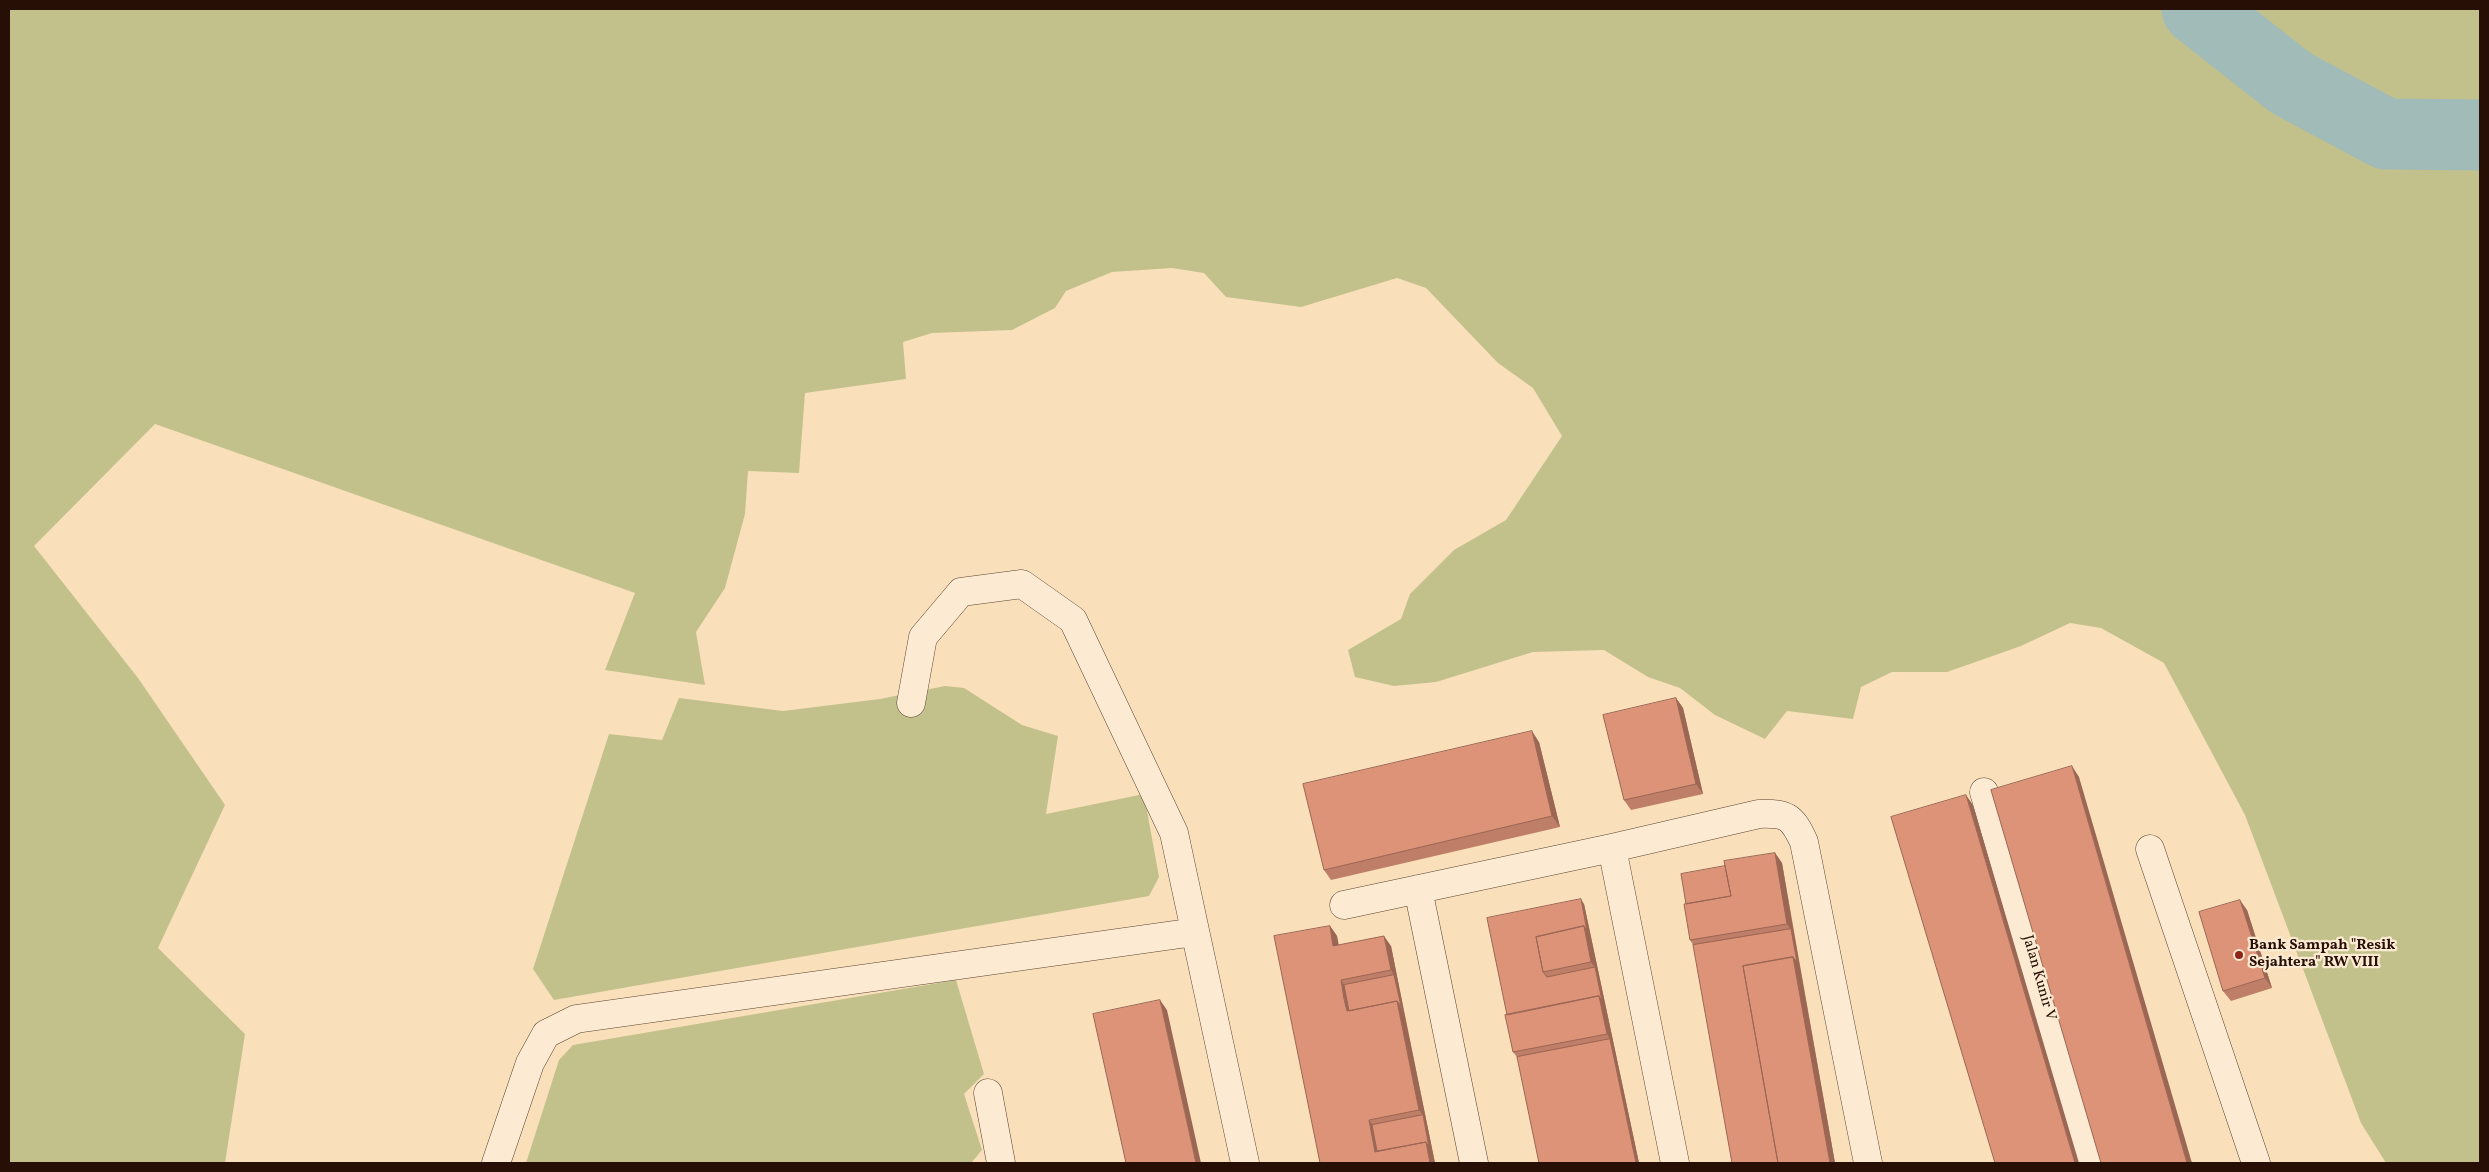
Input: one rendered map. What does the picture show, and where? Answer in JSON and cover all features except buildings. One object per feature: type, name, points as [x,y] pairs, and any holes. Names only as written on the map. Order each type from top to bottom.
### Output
[{"type":"street","points":[[911,703],[923,637],[961,592],[1022,584],[1073,620],[1174,833],[1245,1163]]},
{"type":"street","name":"Jalan Kunir V","points":[[1984,792],[2091,1163]]},
{"type":"street","points":[[1344,905],[1612,848],[1759,814],[1781,813],[1796,822],[1804,842],[1868,1163]]},
{"type":"street","points":[[1612,848],[1676,1163]]},
{"type":"street","points":[[2150,850],[2256,1163]]},
{"type":"street","points":[[1418,889],[1474,1163]]},
{"type":"street","points":[[496,1163],[530,1062],[546,1034],[576,1020],[1195,932]]},
{"type":"street","points":[[988,1093],[1001,1163]]},
{"type":"shaded area","points":[[9,9],[2480,9],[2480,1163],[2386,1163],[2361,1123],[2245,815],[2164,663],[2101,628],[2070,623],[2021,646],[1947,672],[1892,672],[1861,687],[1853,719],[1787,711],[1765,739],[1715,715],[1680,688],[1648,677],[1604,650],[1533,652],[1436,682],[1394,686],[1355,677],[1348,650],[1401,619],[1410,594],[1454,550],[1506,520],[1562,436],[1533,388],[1498,363],[1426,288],[1397,278],[1301,307],[1226,297],[1204,273],[1172,268],[1112,272],[1066,291],[1055,308],[1012,330],[932,333],[903,342],[906,379],[805,393],[799,473],[748,471],[745,514],[725,588],[696,632],[705,685],[605,670],[635,593],[155,424],[34,546],[138,678],[225,805],[158,948],[245,1034],[225,1163],[9,1163]]},
{"type":"shaded area","points":[[945,686],[964,688],[1022,725],[1058,736],[1046,814],[1144,794],[1159,877],[1149,896],[554,1000],[533,969],[609,734],[662,740],[679,698],[783,711],[880,699]]},
{"type":"shaded area","points":[[956,980],[984,1074],[964,1094],[982,1150],[972,1162],[526,1163],[559,1060],[573,1045]]},
{"type":"waterway","points":[[2197,9],[2291,83],[2386,134],[2480,135]]},
{"type":"place","name":"Bank Sampah \"Resik Sejahtera\" RW VIII","points":[[2239,955]]}]
